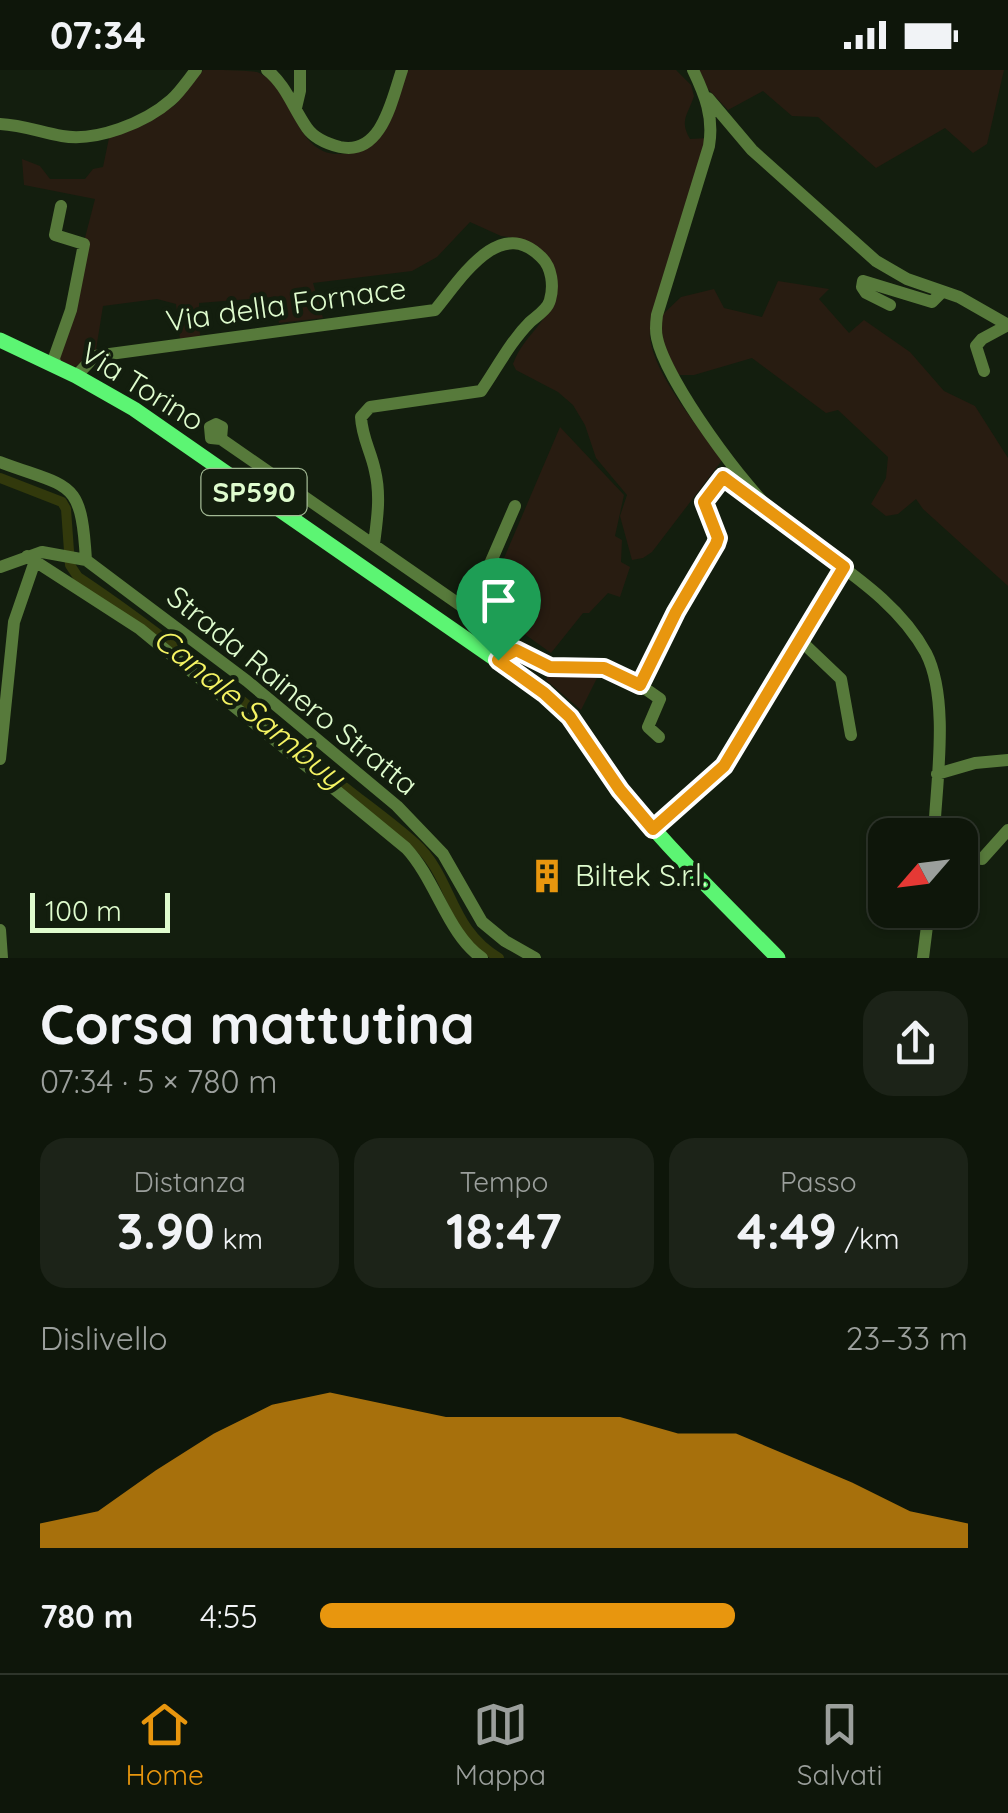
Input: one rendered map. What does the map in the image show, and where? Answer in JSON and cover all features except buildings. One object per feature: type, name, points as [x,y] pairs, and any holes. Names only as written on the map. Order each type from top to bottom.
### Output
[{"type":"main road","name":"Via Torino","points":[[0,340],[76,376],[134,410],[544,693],[570,717],[620,790],[653,829],[778,958]]},
{"type":"street","points":[[0,124],[65,136],[101,135],[170,101],[196,70]]},
{"type":"street","points":[[267,70],[310,133],[346,148],[368,142],[383,126],[402,70]]},
{"type":"street","points":[[296,108],[300,70]]},
{"type":"street","points":[[682,70],[752,150],[876,261],[906,279],[958,297],[1008,325]]},
{"type":"street","points":[[692,70],[712,126],[710,146],[657,315],[656,337],[684,396],[771,510]]},
{"type":"street","points":[[56,367],[54,358],[71,310],[84,244],[55,236],[61,206]]},
{"type":"street","name":"Via della Fornace","points":[[76,376],[95,356],[435,310],[482,255],[501,242],[516,242],[539,254],[548,266],[552,284],[550,304],[518,334],[481,391],[370,407],[361,416],[362,438],[374,468],[379,496],[374,544]]},
{"type":"street","points":[[890,305],[866,293],[864,281],[932,302],[942,292]]},
{"type":"street","points":[[984,371],[976,346],[982,338],[1008,325]]},
{"type":"street","points":[[221,438],[470,610],[495,634],[498,660],[516,650],[550,667],[604,668],[660,698],[648,727],[659,737]]},
{"type":"street","points":[[0,462],[57,483],[75,495],[83,516],[86,560]]},
{"type":"street","points":[[640,685],[716,544],[718,538],[704,502],[723,477],[844,567],[909,629],[926,654],[939,707],[935,818]]},
{"type":"street","points":[[470,610],[515,506]]},
{"type":"street","points":[[0,566],[35,556]]},
{"type":"street","points":[[0,758],[14,622],[35,556]]},
{"type":"street","points":[[35,556],[140,629],[406,848],[420,863],[463,940],[482,958]]},
{"type":"street","name":"Strada Rainero Stratta","points":[[35,556],[86,560],[247,681],[397,806],[444,854],[482,922],[535,958]]},
{"type":"street","points":[[653,829],[724,766],[844,567]]},
{"type":"street","points":[[800,640],[841,679],[851,735]]},
{"type":"street","points":[[937,774],[1008,760]]},
{"type":"street","points":[[982,860],[1008,830]]},
{"type":"street","points":[[924,958],[927,928]]},
{"type":"street","points":[[0,930],[2,958]]},
{"type":"shaded area","points":[[203,70],[257,72],[280,93],[306,136],[331,153],[349,153],[374,141],[389,121],[407,70],[676,70],[691,85],[694,96],[685,127],[690,139],[709,138],[652,314],[650,338],[669,385],[723,459],[652,552],[632,560],[620,516],[627,495],[596,458],[585,425],[573,405],[558,392],[516,370],[513,364],[551,307],[557,284],[523,239],[501,236],[470,222],[437,257],[412,271],[313,283],[323,318],[279,323],[273,297],[199,303],[200,337],[180,339],[176,304],[157,299],[103,306],[95,356],[66,371],[54,358],[95,199],[24,185],[22,159],[40,166],[50,179],[85,179],[93,169],[103,167],[109,138],[175,105]]},
{"type":"shaded area","points":[[699,70],[1004,70],[987,144],[973,153],[945,128],[876,168],[818,117],[792,116],[763,91],[728,110],[708,89]]},
{"type":"shaded area","points":[[778,281],[829,289],[819,299],[849,333],[864,320],[910,352],[944,391],[975,406],[1008,458],[1008,586],[916,499],[898,514],[886,516],[871,504],[886,478],[888,457],[838,410],[826,413],[752,358],[694,375],[679,375],[665,352],[659,318],[681,297],[714,289],[724,308],[762,317]]},
{"type":"shaded area","points":[[560,427],[624,495],[615,536],[622,540],[621,562],[630,567],[620,597],[608,593],[589,613],[583,613],[551,653],[484,605]]},
{"type":"shaded area","points":[[550,672],[580,672],[597,678],[581,710],[546,680]]},
{"type":"waterway","name":"Canale Sambuy","points":[[0,478],[62,502],[66,509],[70,565],[78,577],[204,670],[415,843],[437,871],[470,933],[499,958]]},
{"type":"place","name":"Biltek S.r.l.","points":[[547,876]]},
{"type":"route","points":[[723,477],[844,567],[724,766],[653,829],[620,790],[570,717],[498,660],[516,650],[550,667],[604,668],[640,685],[716,544],[718,538],[704,497],[723,477]]}]
